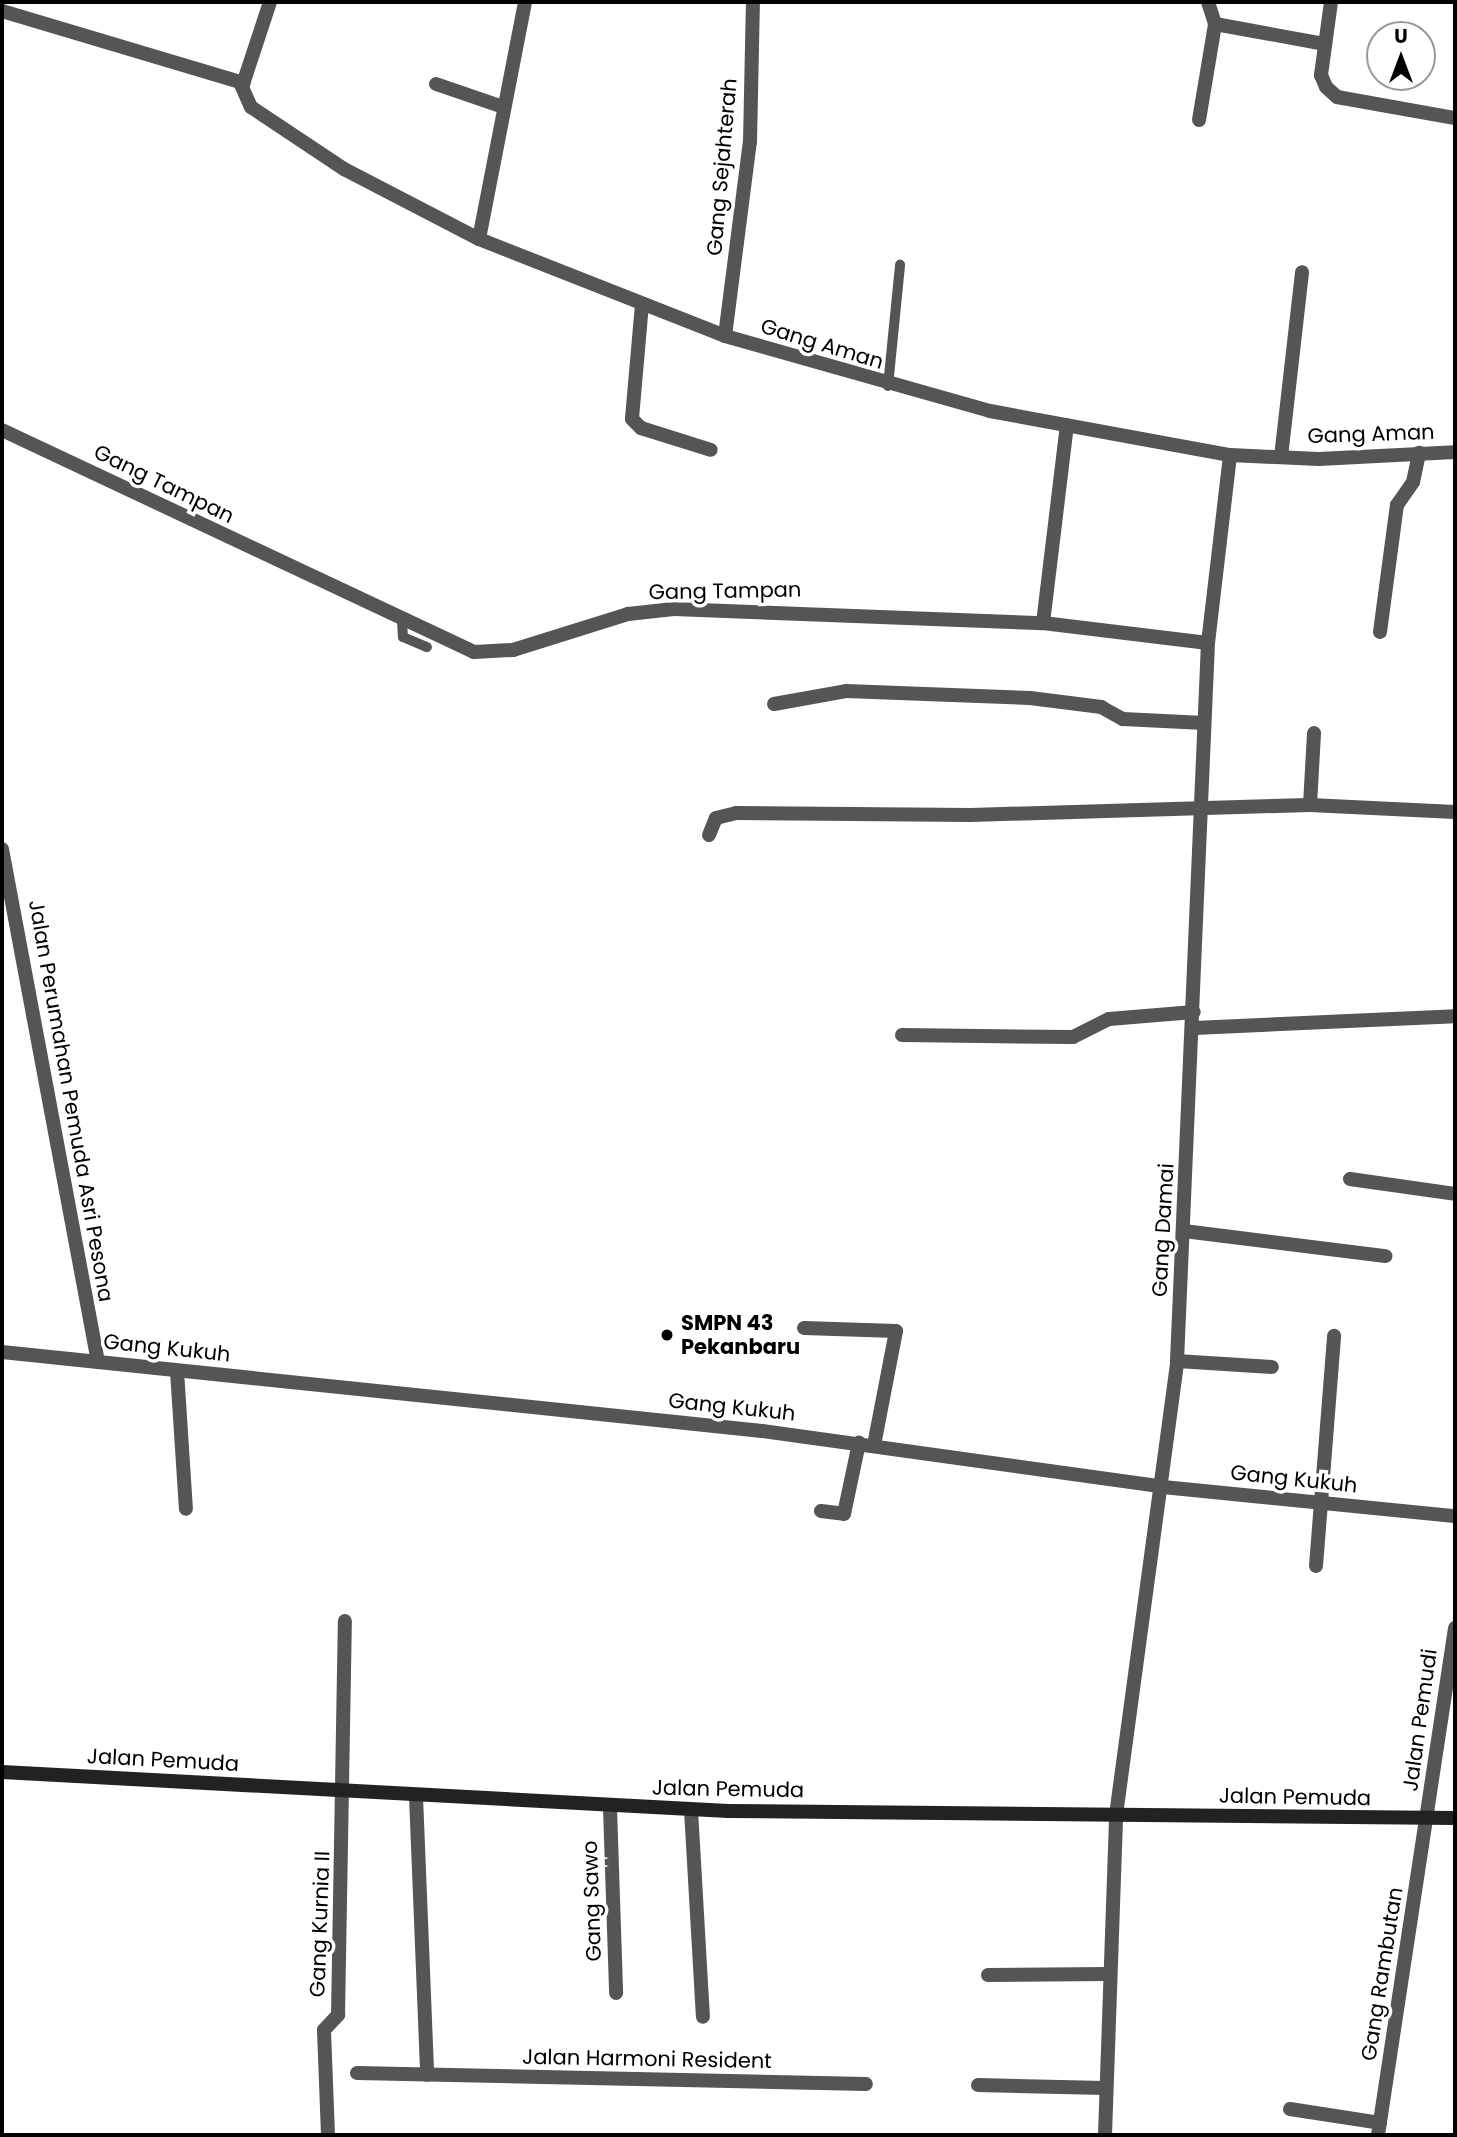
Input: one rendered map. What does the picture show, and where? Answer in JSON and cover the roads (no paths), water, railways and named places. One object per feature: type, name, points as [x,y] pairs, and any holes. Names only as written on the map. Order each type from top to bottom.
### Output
[{"type":"main road","name":"Jalan Pemuda","points":[[2,1772],[610,1808],[1455,1818]]},
{"type":"street","points":[[2,11],[243,83],[270,2]]},
{"type":"street","points":[[479,239],[525,2]]},
{"type":"street","name":"Gang Sejahterah","points":[[725,336],[750,142],[753,2]]},
{"type":"street","points":[[1199,120],[1215,24],[1208,2]]},
{"type":"street","points":[[1331,2],[1321,75],[1337,97],[1455,118]]},
{"type":"street","points":[[1215,24],[1325,44]]},
{"type":"street","name":"Gang Aman","points":[[243,83],[251,107],[344,169],[479,239],[725,336],[888,386],[1067,425],[1230,455],[1281,457],[1455,452]]},
{"type":"street","points":[[436,84],[503,107]]},
{"type":"street","points":[[1281,457],[1302,272]]},
{"type":"street","points":[[642,304],[632,419],[641,428],[711,450]]},
{"type":"street","points":[[1044,623],[1067,425]]},
{"type":"street","name":"Gang Tampan","points":[[2,430],[402,620],[488,653],[628,614],[674,609],[1044,623],[1208,643]]},
{"type":"street","points":[[1380,632],[1397,505],[1413,482],[1419,453]]},
{"type":"street","name":"Gang Damai","points":[[1105,2135],[1108,1974],[1116,1815],[1163,1487],[1177,1361],[1194,1028],[1198,807],[1208,643],[1230,455]]},
{"type":"street","points":[[774,704],[846,691],[1030,698],[1101,707],[1123,719],[1203,723]]},
{"type":"street","points":[[1310,805],[1314,733]]},
{"type":"street","points":[[709,835],[716,818],[736,813],[971,815],[1310,805],[1455,812]]},
{"type":"street","name":"Jalan Perumahan Pemuda Asri Pesona","points":[[2,849],[98,1362]]},
{"type":"street","points":[[902,1035],[1073,1037],[1109,1019],[1194,1012]]},
{"type":"street","points":[[1194,1028],[1455,1016]]},
{"type":"street","points":[[1350,1179],[1455,1194]]},
{"type":"street","points":[[1184,1231],[1385,1256]]},
{"type":"street","points":[[804,1328],[896,1331],[874,1444]]},
{"type":"street","points":[[1316,1566],[1334,1336]]},
{"type":"street","name":"Gang Kukuh","points":[[2,1352],[874,1444],[1163,1487],[1455,1516]]},
{"type":"street","points":[[1177,1361],[1272,1367]]},
{"type":"street","points":[[177,1370],[186,1509]]},
{"type":"street","points":[[821,1511],[844,1514],[859,1443]]},
{"type":"street","name":"Gang Kurnia II","points":[[328,2135],[324,2030],[338,2015],[346,1792],[345,1621]]},
{"type":"street","name":"Jalan Pemudi","points":[[1427,1819],[1455,1628]]},
{"type":"street","points":[[416,1796],[426,2075]]},
{"type":"street","name":"Gang Sawo","points":[[610,1808],[616,1993]]},
{"type":"street","points":[[691,1810],[703,2017]]},
{"type":"street","name":"Gang Rambutan","points":[[1379,2129],[1427,1819]]},
{"type":"street","points":[[988,1975],[1108,1974]]},
{"type":"street","name":"Jalan Harmoni Resident","points":[[357,2073],[866,2084]]},
{"type":"street","points":[[978,2085],[1105,2088]]},
{"type":"street","points":[[1290,2109],[1379,2129]]},
{"type":"lane","points":[[888,386],[900,265]]},
{"type":"lane","points":[[402,620],[403,637],[428,648]]},
{"type":"place","name":"SMPN 43 Pekanbaru","points":[[667,1335]]}]
